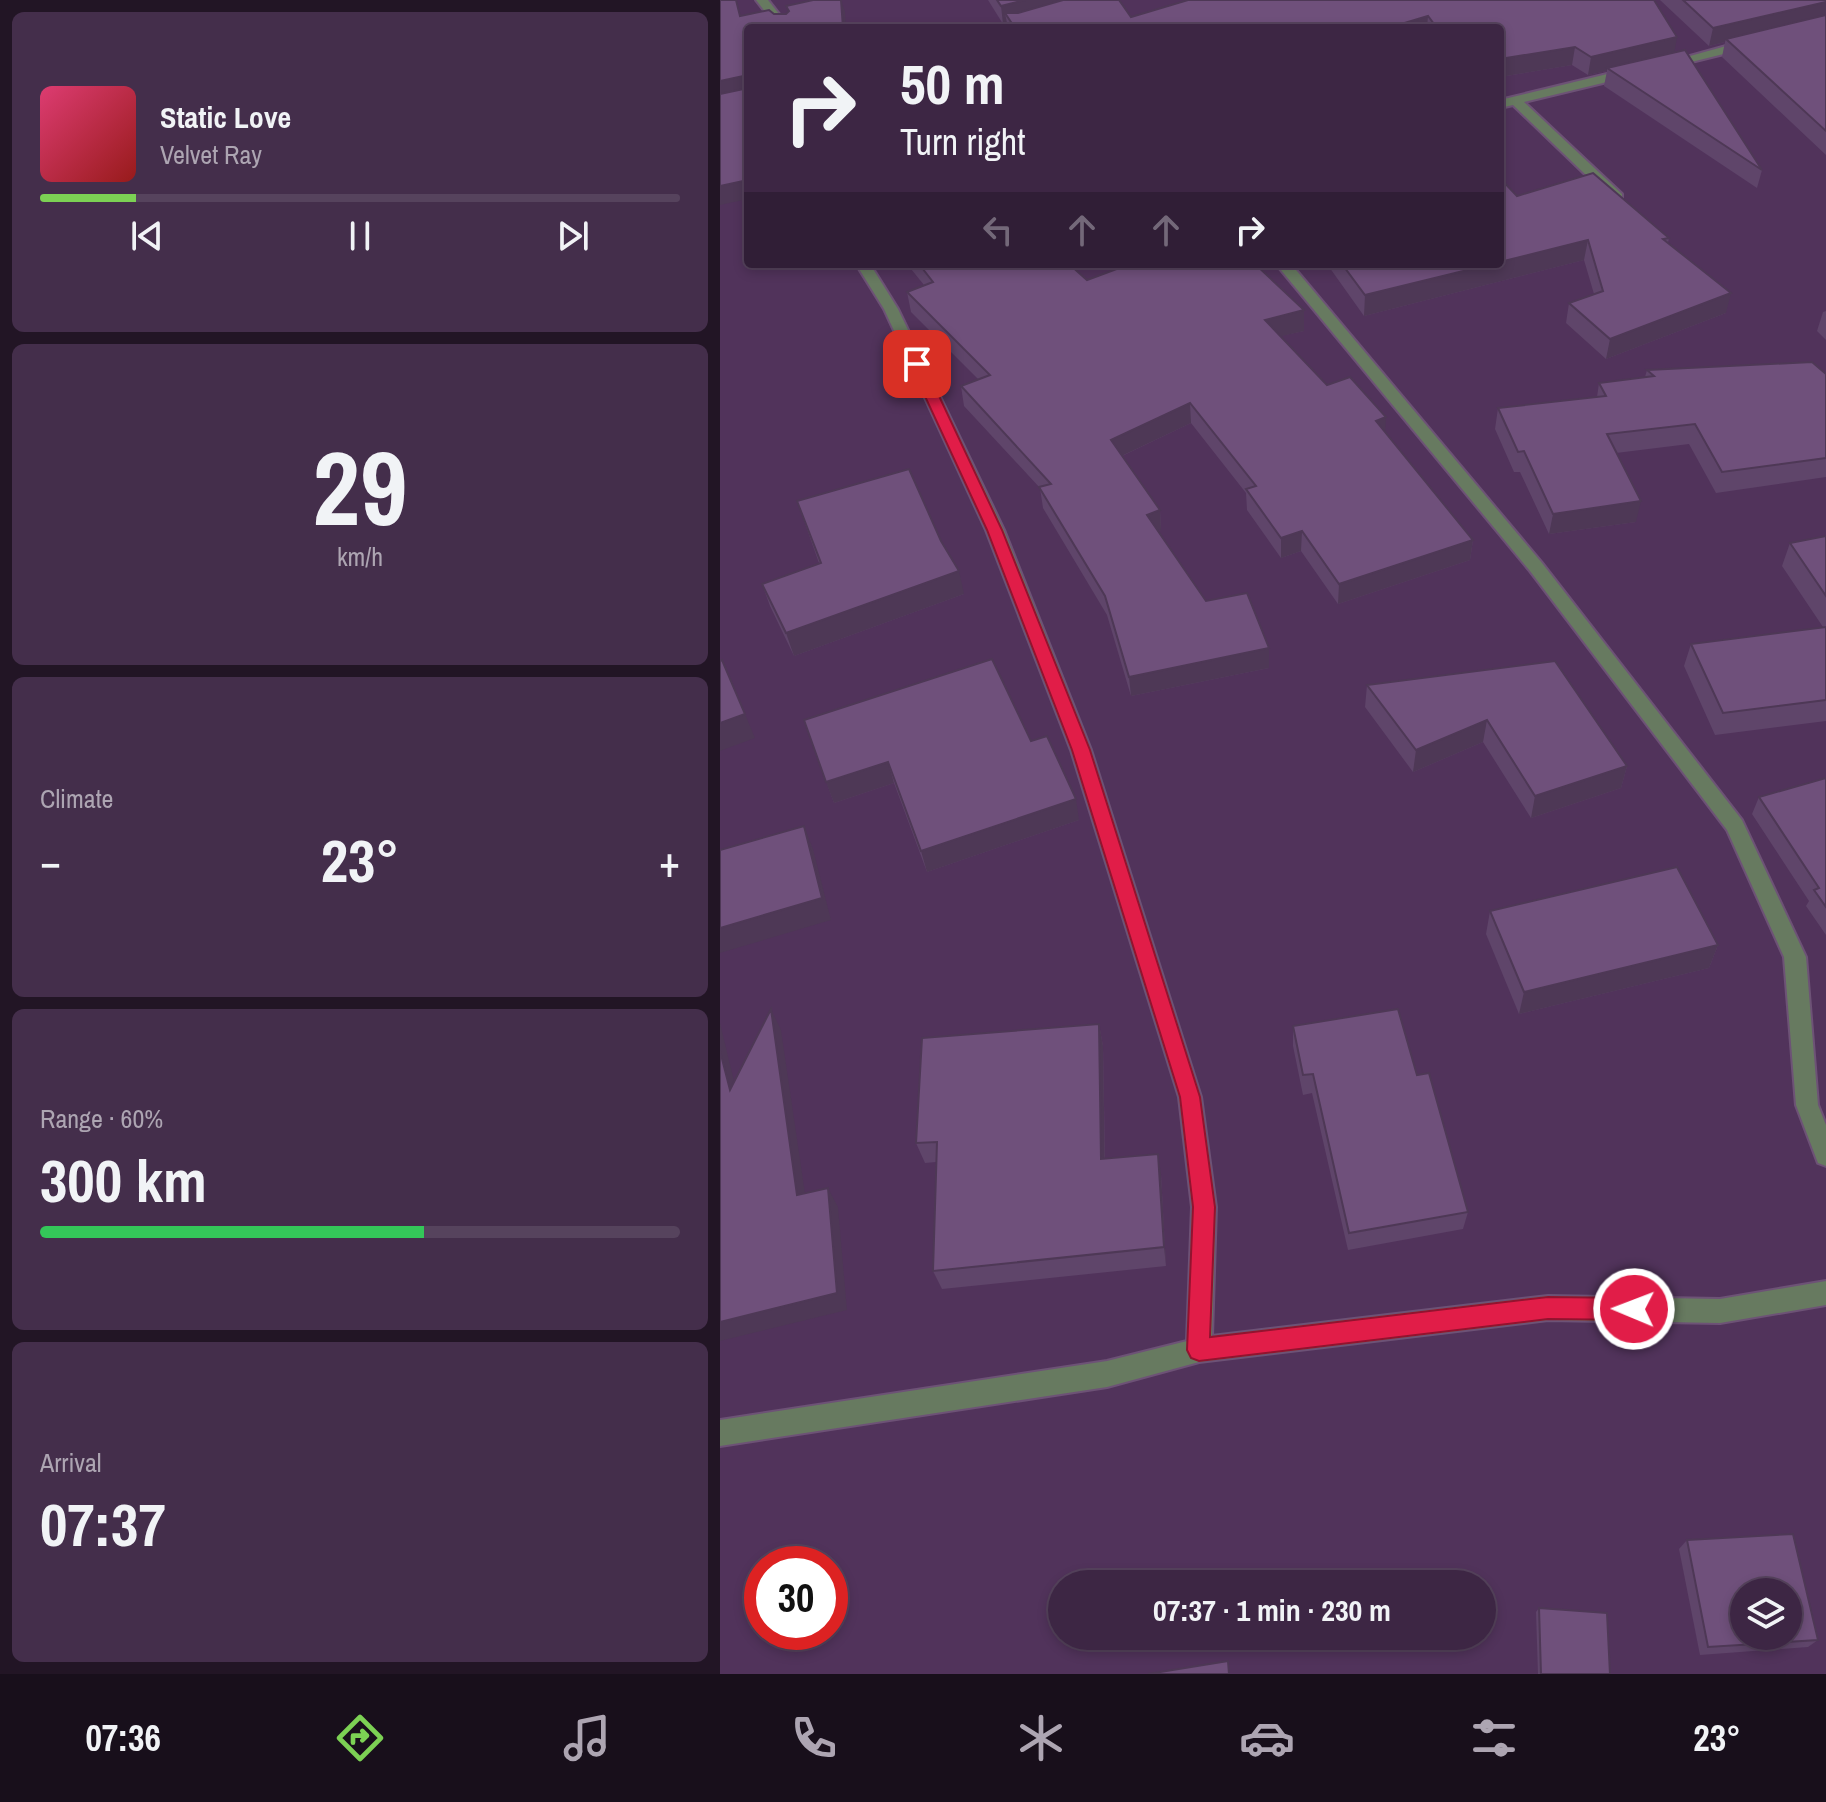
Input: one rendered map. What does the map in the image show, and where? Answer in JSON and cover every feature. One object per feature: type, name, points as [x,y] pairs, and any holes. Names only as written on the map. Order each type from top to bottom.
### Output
[{"type":"street","points":[[762,0],[781,24]]},
{"type":"street","points":[[1504,103],[1768,39]]},
{"type":"street","points":[[1515,100],[1586,164],[1625,206]]},
{"type":"street","points":[[865,268],[891,309],[1000,545],[1081,750],[1186,1082],[1204,1207],[1199,1350]]},
{"type":"street","points":[[1286,268],[1536,567],[1735,826],[1795,957],[1807,1105],[1826,1155]]},
{"type":"street","points":[[720,1433],[1107,1374],[1199,1350],[1548,1308],[1720,1311],[1826,1293]]},
{"type":"building","points":[[720,0],[736,0],[740,16],[769,10],[774,14],[786,14],[789,11],[786,6],[813,0],[841,0],[843,24],[744,24],[744,77],[720,81]]},
{"type":"building","points":[[997,0],[1025,0],[1001,6]]},
{"type":"building","points":[[1063,0],[1119,0],[1131,17],[1188,0],[1654,0],[1677,37],[1591,57],[1575,47],[1504,58],[1504,24],[1434,24],[1428,16],[1401,24],[1012,24],[1005,13],[1018,13]]},
{"type":"building","points":[[1683,0],[1826,0],[1826,2],[1713,28]]},
{"type":"building","points":[[1826,15],[1826,131],[1726,39]]},
{"type":"building","points":[[1685,50],[1762,170],[1607,68]]},
{"type":"building","points":[[744,89],[744,181],[720,186],[720,94]]},
{"type":"building","points":[[1593,173],[1669,238],[1663,239],[1731,293],[1610,339],[1569,303],[1603,291],[1588,240],[1504,261],[1504,182],[1517,196]]},
{"type":"building","points":[[922,268],[1074,268],[1087,280],[1119,268],[1259,268],[1304,310],[1265,320],[1327,385],[1350,377],[1386,417],[1376,421],[1473,540],[1339,584],[1302,531],[1281,538],[1246,489],[1256,486],[1190,403],[1111,440],[1160,510],[1147,515],[1206,601],[1247,593],[1269,648],[1129,677],[1105,596],[1039,487],[1051,484],[961,386],[990,375],[907,292],[933,282]]},
{"type":"building","points":[[1345,268],[1476,268],[1365,295]]},
{"type":"building","points":[[1812,362],[1826,374],[1826,458],[1722,472],[1695,424],[1607,434],[1641,501],[1553,514],[1524,451],[1518,452],[1498,408],[1606,396],[1599,383],[1654,376],[1647,370]]},
{"type":"building","points":[[909,469],[941,541],[959,571],[786,633],[762,584],[821,563],[797,501]]},
{"type":"building","points":[[1826,536],[1826,596],[1790,543]]},
{"type":"building","points":[[1826,627],[1826,700],[1723,713],[1691,644]]},
{"type":"building","points":[[992,659],[1031,741],[1047,736],[1076,799],[921,851],[888,762],[826,782],[804,720]]},
{"type":"building","points":[[720,661],[745,714],[720,723]]},
{"type":"building","points":[[1555,661],[1627,766],[1535,796],[1487,720],[1416,750],[1367,685]]},
{"type":"building","points":[[1826,778],[1826,907],[1814,890],[1819,888],[1759,797]]},
{"type":"building","points":[[804,826],[822,898],[720,928],[720,850]]},
{"type":"building","points":[[1677,867],[1718,945],[1524,992],[1490,911]]},
{"type":"building","points":[[771,1009],[797,1195],[828,1188],[837,1293],[720,1322],[720,1051],[730,1090]]},
{"type":"building","points":[[1398,1009],[1417,1075],[1429,1073],[1468,1212],[1349,1233],[1313,1074],[1303,1075],[1293,1026]]},
{"type":"building","points":[[1099,1024],[1101,1159],[1158,1154],[1164,1247],[933,1271],[937,1142],[916,1143],[922,1038]]},
{"type":"building","points":[[1793,1534],[1818,1640],[1802,1641],[1802,1578],[1730,1578],[1730,1646],[1708,1647],[1687,1540]]},
{"type":"building","points":[[1539,1608],[1607,1613],[1610,1674],[1541,1674]]},
{"type":"building","points":[[1228,1661],[1229,1674],[1148,1674]]},
{"type":"route","points":[[917,364],[995,530],[1081,750],[1190,1097],[1204,1207],[1199,1350],[1548,1308],[1634,1309]]}]
